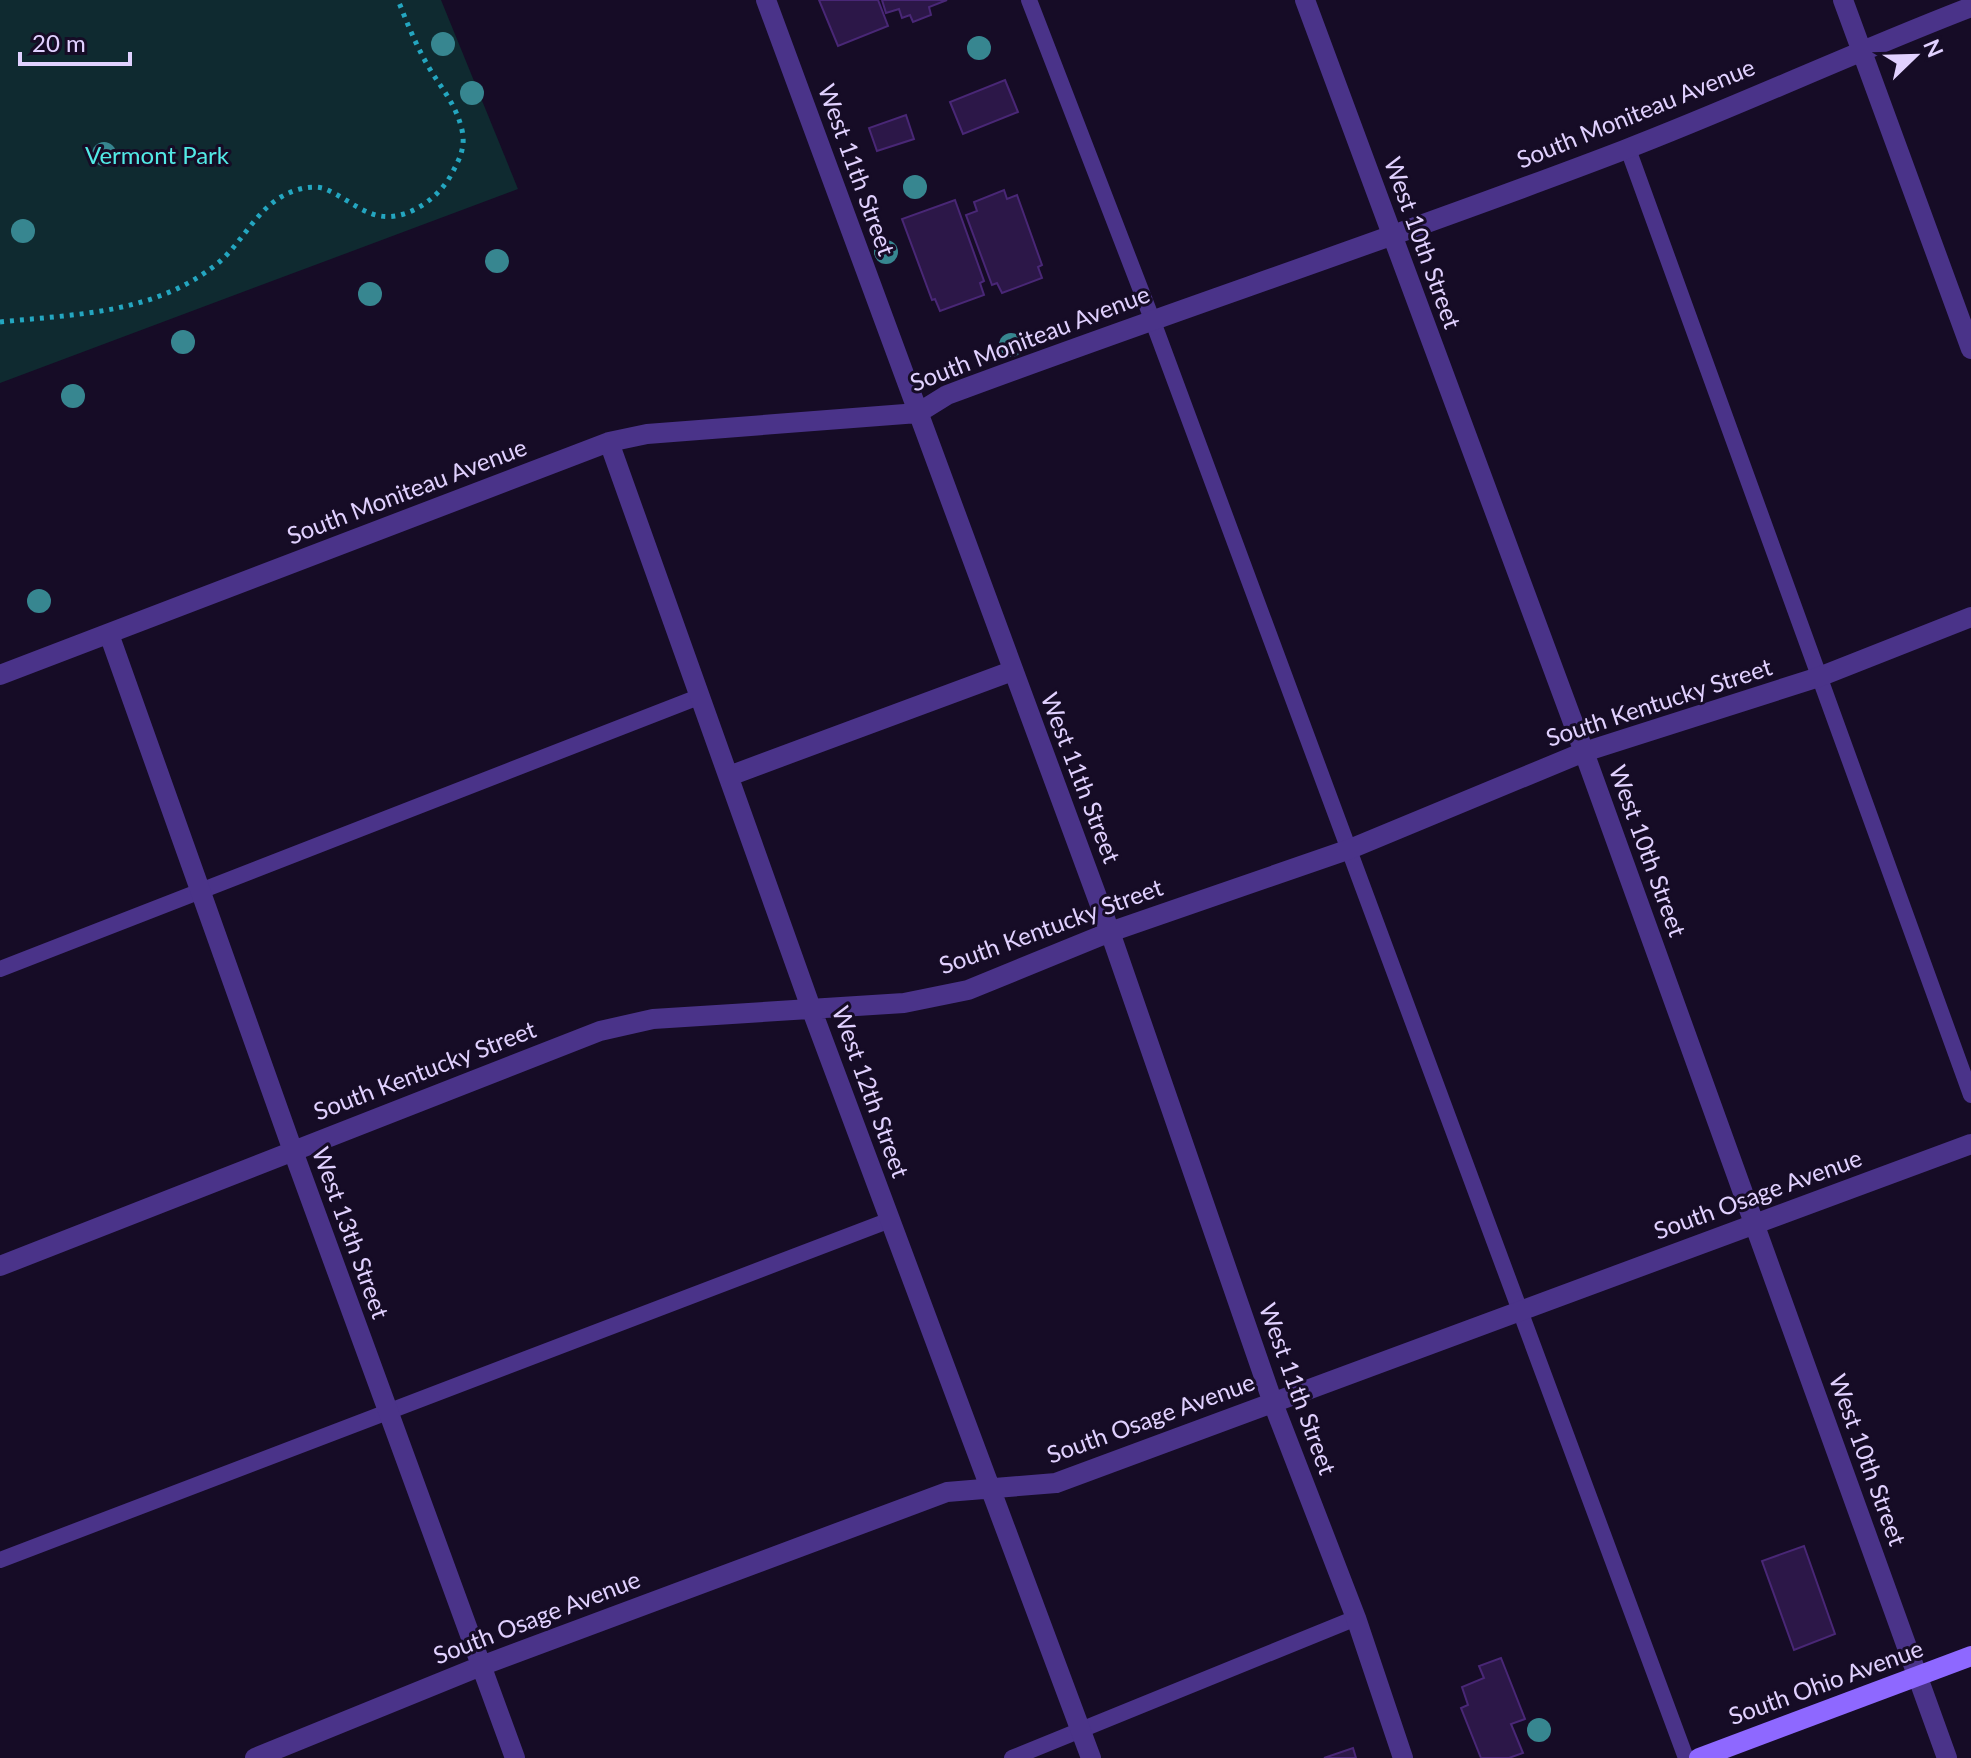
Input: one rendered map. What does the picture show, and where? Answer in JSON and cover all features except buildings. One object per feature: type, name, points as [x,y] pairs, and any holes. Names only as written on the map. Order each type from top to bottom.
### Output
[{"type":"main road","name":"South Ohio Avenue","points":[[1699,1758],[1971,1656]]},
{"type":"street","name":"West 11th Street","points":[[766,0],[1110,932],[1273,1403],[1356,1618],[1403,1758]]},
{"type":"street","name":"West 10th Street","points":[[1305,0],[1584,752],[1947,1758]]},
{"type":"street","points":[[1843,0],[1971,349]]},
{"type":"street","name":"South Moniteau Avenue","points":[[0,675],[609,442],[647,434],[918,413],[947,395],[1152,319],[1392,237],[1628,149],[1861,49],[1971,7]]},
{"type":"street","name":"West 12th Street","points":[[609,442],[811,1008],[1091,1758]]},
{"type":"street","name":"South Kentucky Street","points":[[0,1266],[600,1031],[653,1019],[904,1003],[968,990],[1110,932],[1350,849],[1584,752],[1819,677],[1971,617]]},
{"type":"street","name":"West 13th Street","points":[[109,634],[293,1151],[515,1758]]},
{"type":"street","points":[[729,776],[1012,671]]},
{"type":"street","name":"South Osage Avenue","points":[[255,1758],[481,1666],[947,1492],[1056,1483],[1971,1144]]},
{"type":"lane","points":[[1029,0],[1152,319],[1686,1758]]},
{"type":"lane","points":[[1628,149],[1971,1095]]},
{"type":"lane","points":[[0,969],[701,696]]},
{"type":"lane","points":[[0,1560],[890,1220]]},
{"type":"lane","points":[[1012,1758],[1356,1618]]},
{"type":"path","points":[[0,322],[88,315],[158,297],[199,278],[222,260],[266,209],[281,197],[306,187],[323,188],[384,217],[417,209],[433,198],[445,187],[459,160],[464,149],[463,133],[452,101],[413,38],[398,0]]},
{"type":"green space","name":"Vermont Park","points":[[0,0],[441,0],[518,189],[0,383]]}]
